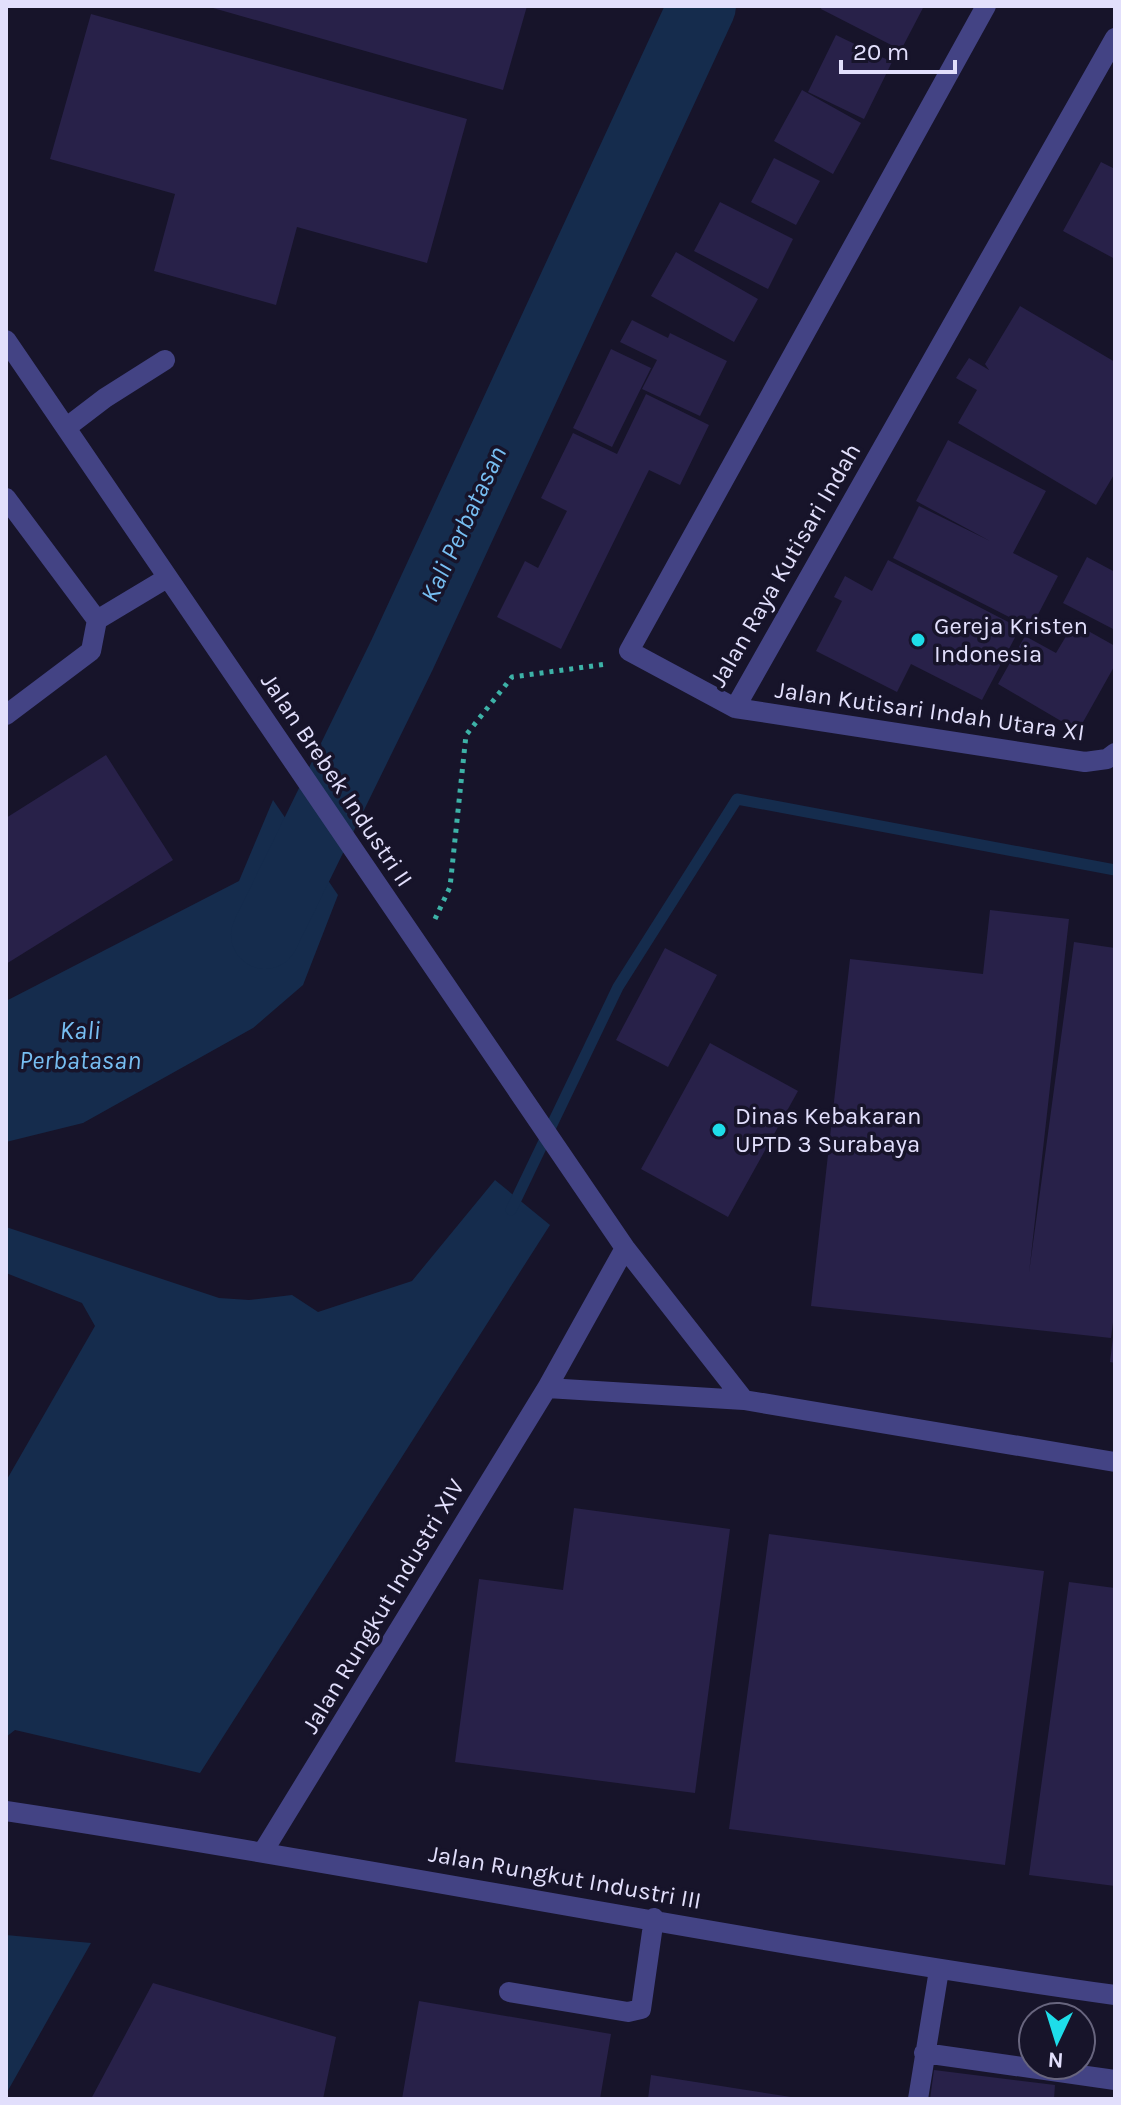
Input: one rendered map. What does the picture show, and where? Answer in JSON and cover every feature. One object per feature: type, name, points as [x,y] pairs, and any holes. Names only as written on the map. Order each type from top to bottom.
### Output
[{"type":"street","points":[[629,651],[986,6]]},
{"type":"street","name":"Jalan Raya Kutisari Indah","points":[[629,651],[735,708],[1115,38]]},
{"type":"street","name":"Jalan Brebek Industri II","points":[[6,340],[625,1248]]},
{"type":"street","points":[[67,427],[105,398],[165,360]]},
{"type":"street","points":[[6,498],[97,620],[91,651],[6,715]]},
{"type":"street","points":[[97,620],[167,578]]},
{"type":"street","name":"Jalan Kutisari Indah Utara XI","points":[[735,708],[1085,762],[1107,759],[1115,753]]},
{"type":"street","points":[[625,1248],[744,1400]]},
{"type":"street","name":"Jalan Rungkut Industri XIV","points":[[264,1850],[547,1388],[625,1248]]},
{"type":"street","points":[[547,1388],[744,1400],[1115,1462]]},
{"type":"street","name":"Jalan Rungkut Industri III","points":[[6,1811],[264,1850],[939,1970],[1115,1995]]},
{"type":"street","points":[[509,1992],[628,2012],[641,2009],[654,1918]]},
{"type":"street","points":[[918,2099],[939,1970]]},
{"type":"street","points":[[924,2053],[1115,2080]]},
{"type":"path","points":[[421,949],[450,887],[466,735],[512,677],[606,665],[629,651]]},
{"type":"water","name":"Kali Perbatasan","points":[[273,800],[338,895],[303,985],[253,1028],[83,1123],[6,1142],[6,1001],[239,881]]},
{"type":"water","points":[[495,1180],[550,1225],[200,1773],[15,1730],[6,1737],[6,1481],[95,1326],[82,1303],[6,1273],[6,1227],[219,1298],[249,1300],[292,1295],[318,1312],[412,1281]]},
{"type":"water","points":[[6,1935],[91,1943],[6,2094]]},
{"type":"building","points":[[206,6],[527,6],[503,90]]},
{"type":"building","points":[[822,6],[924,6],[901,50],[821,9]]},
{"type":"building","points":[[91,14],[467,119],[427,263],[297,227],[276,305],[154,271],[175,194],[50,159]]},
{"type":"building","points":[[836,35],[892,62],[864,119],[808,92]]},
{"type":"building","points":[[802,90],[861,123],[833,174],[774,141]]},
{"type":"building","points":[[774,158],[820,181],[796,225],[751,202]]},
{"type":"building","points":[[1101,162],[1115,169],[1115,259],[1063,231]]},
{"type":"building","points":[[720,202],[793,239],[768,289],[694,251]]},
{"type":"building","points":[[676,252],[758,299],[734,342],[651,296]]},
{"type":"building","points":[[1020,306],[1115,362],[1115,473],[1096,505],[958,423],[977,390],[956,378],[969,358],[989,370],[985,364]]},
{"type":"building","points":[[632,320],[668,338],[670,333],[727,361],[700,416],[642,389],[657,360],[620,342]]},
{"type":"building","points":[[611,349],[651,368],[612,447],[573,428]]},
{"type":"building","points":[[646,394],[709,425],[680,485],[649,470],[561,649],[497,617],[525,561],[538,568],[567,511],[541,498],[573,433],[617,454]]},
{"type":"building","points":[[948,440],[1046,491],[1013,553],[1058,576],[1031,628],[893,558],[919,506],[990,541],[916,501]]},
{"type":"building","points":[[1087,557],[1115,572],[1115,630],[1063,603]]},
{"type":"building","name":"Gereja Kristen Indonesia","points":[[888,560],[1020,628],[982,700],[911,664],[897,692],[816,651],[842,601],[834,597],[845,576],[872,591]]},
{"type":"building","points":[[1074,623],[1115,646],[1115,665],[1078,731],[998,684],[1025,636],[1056,653]]},
{"type":"building","points":[[106,755],[173,860],[6,964],[6,818]]},
{"type":"building","points":[[990,910],[1069,919],[1029,1273],[1074,942],[1115,948],[1115,1307],[1111,1338],[811,1306],[850,959],[983,974]]},
{"type":"building","points":[[665,948],[717,975],[668,1067],[616,1040]]},
{"type":"building","name":"Dinas Kebakaran UPTD 3 Surabaya","points":[[710,1043],[798,1091],[728,1217],[641,1169]]},
{"type":"building","points":[[1115,1337],[1115,1363],[1110,1362]]},
{"type":"building","points":[[574,1508],[730,1529],[695,1793],[455,1762],[479,1579],[563,1590]]},
{"type":"building","points":[[769,1534],[1044,1571],[1005,1865],[729,1829]]},
{"type":"building","points":[[1069,1582],[1115,1588],[1115,1886],[1029,1875]]},
{"type":"building","points":[[153,1983],[336,2037],[323,2099],[91,2099]]},
{"type":"building","points":[[419,2001],[611,2034],[600,2099],[402,2099]]},
{"type":"building","points":[[934,2070],[1055,2085],[1054,2099],[930,2099]]},
{"type":"building","points":[[651,2075],[791,2097],[791,2099],[648,2099]]},
{"type":"waterway","name":"Kali Perbatasan","points":[[265,935],[402,655],[702,6]]},
{"type":"waterway","points":[[511,1210],[618,987],[737,799],[1115,870]]},
{"type":"place","name":"Gereja Kristen Indonesia","points":[[918,640]]},
{"type":"place","name":"Dinas Kebakaran UPTD 3 Surabaya","points":[[719,1130]]}]
